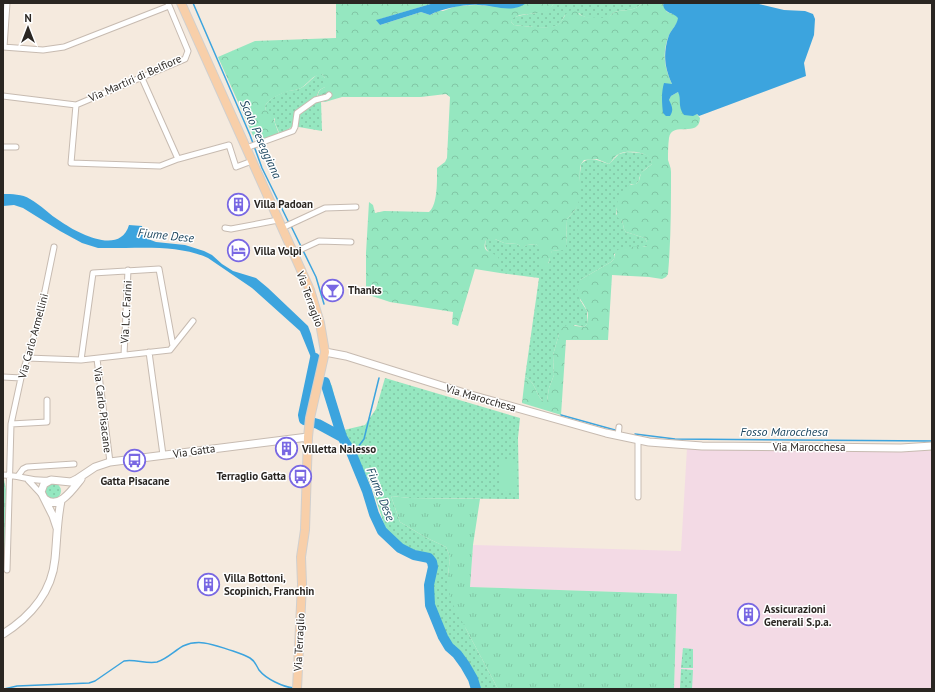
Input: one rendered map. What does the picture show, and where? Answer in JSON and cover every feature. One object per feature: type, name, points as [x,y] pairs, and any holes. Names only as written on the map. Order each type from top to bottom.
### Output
[{"type":"main road","name":"Via Terraglio","points":[[181,3],[249,147],[249,162],[278,220],[287,226],[299,250],[322,333],[325,352],[309,421],[297,687]]},
{"type":"street","points":[[6,3],[3,47],[43,50],[64,47],[168,4]]},
{"type":"street","name":"Via Martiri di Belfiore","points":[[3,96],[76,104],[185,59],[188,51],[168,4]]},
{"type":"street","points":[[141,76],[178,160],[228,145],[236,167],[249,162]]},
{"type":"street","points":[[249,147],[293,131],[297,113],[315,100],[329,95]]},
{"type":"street","name":"Via Martiri di Belfiore","points":[[76,104],[71,163],[160,166],[178,160]]},
{"type":"street","points":[[3,146],[16,147]]},
{"type":"street","points":[[287,226],[325,208],[356,207]]},
{"type":"street","points":[[225,228],[231,229],[278,220]]},
{"type":"street","points":[[299,250],[319,241],[351,242]]},
{"type":"street","name":"Via Carlo Armellini","points":[[10,475],[11,424],[21,378],[39,320],[54,247]]},
{"type":"street","points":[[80,360],[93,273],[159,269],[174,346]]},
{"type":"street","name":"Via L.C. Farini","points":[[124,355],[128,270]]},
{"type":"street","points":[[27,358],[80,360],[170,350],[193,321]]},
{"type":"street","points":[[149,352],[164,455]]},
{"type":"street","name":"Via Marocchesa","points":[[325,352],[346,356],[387,370],[554,419],[638,440],[673,445],[702,446],[901,448],[932,446]]},
{"type":"street","name":"Via Carlo Pisacane","points":[[97,359],[110,462]]},
{"type":"street","points":[[3,377],[21,378]]},
{"type":"street","points":[[11,424],[47,422],[47,400]]},
{"type":"street","points":[[618,436],[619,427]]},
{"type":"street","name":"Via Gatta","points":[[55,480],[71,482],[95,467],[110,462],[308,437]]},
{"type":"street","points":[[638,440],[638,497]]},
{"type":"street","points":[[18,476],[23,469],[27,467],[74,464]]},
{"type":"street","points":[[3,475],[18,476],[28,480],[55,480],[64,486],[65,494],[62,500],[57,528],[55,560],[52,577],[46,590],[29,614],[16,626],[3,634]]},
{"type":"street","points":[[7,570],[10,475]]},
{"type":"street","name":"Via Gatta","points":[[62,500],[84,475]]},
{"type":"street","points":[[28,480],[38,489],[53,516],[57,528]]},
{"type":"street","points":[[55,480],[44,484],[42,492],[43,498],[47,502],[54,503],[62,500]]},
{"type":"shaded area","points":[[687,448],[932,451],[932,689],[674,689],[677,594],[470,587],[473,545],[681,551]]},
{"type":"green space","points":[[336,3],[434,3],[377,20],[380,25],[421,12],[430,15],[438,11],[443,11],[457,6],[476,5],[514,8],[526,3],[554,3],[546,12],[520,15],[513,18],[511,22],[514,25],[540,27],[555,26],[572,10],[576,10],[580,15],[586,17],[607,18],[614,12],[633,9],[642,3],[664,3],[663,5],[667,12],[676,15],[679,18],[669,35],[665,48],[667,71],[672,84],[668,84],[669,100],[671,96],[678,92],[700,118],[699,124],[695,127],[691,129],[675,130],[671,133],[669,138],[668,160],[671,170],[671,198],[668,274],[662,279],[612,275],[608,340],[566,340],[561,415],[522,403],[525,377],[529,379],[540,398],[543,401],[547,401],[549,388],[554,375],[553,355],[559,334],[563,327],[567,325],[584,327],[587,324],[588,312],[579,297],[577,290],[580,280],[611,262],[618,250],[626,247],[647,246],[645,238],[626,232],[622,220],[618,218],[617,207],[622,191],[626,187],[636,184],[639,181],[641,173],[652,164],[651,160],[645,154],[625,152],[616,156],[609,164],[597,159],[584,160],[580,168],[579,201],[576,209],[567,219],[566,246],[564,250],[552,251],[547,268],[539,265],[539,248],[536,244],[527,245],[520,250],[520,246],[517,244],[504,243],[495,239],[486,240],[486,250],[497,256],[499,259],[500,273],[475,269],[458,326],[452,324],[453,312],[390,302],[366,294],[366,253],[369,202],[373,205],[375,213],[384,211],[429,212],[432,209],[436,192],[437,168],[445,162],[447,158],[450,97],[446,94],[421,97],[342,97],[325,102],[317,100],[319,92],[325,87],[325,78],[322,74],[313,78],[301,88],[279,95],[267,103],[265,106],[266,111],[273,114],[280,135],[259,149],[218,57],[255,41],[336,38]]},
{"type":"green space","points":[[554,3],[642,3],[633,9],[614,12],[608,18],[588,18],[579,13],[565,15],[558,25],[549,27],[514,25],[511,22],[512,18],[541,12],[551,7]]},
{"type":"green space","points":[[318,74],[322,74],[325,78],[325,87],[319,91],[317,98],[317,100],[321,102],[322,131],[293,126],[280,135],[275,119],[266,111],[265,106],[269,101],[278,95],[303,87]]},
{"type":"green space","points":[[627,152],[647,155],[652,160],[652,164],[645,169],[639,178],[639,181],[636,184],[631,184],[623,194],[619,201],[616,214],[622,220],[626,232],[645,238],[647,246],[629,247],[614,254],[614,259],[611,262],[580,280],[580,300],[587,311],[587,324],[584,327],[575,325],[559,334],[553,355],[554,375],[549,388],[547,401],[543,401],[529,379],[525,377],[539,278],[500,273],[498,262],[486,249],[486,240],[495,239],[504,243],[517,244],[520,246],[520,249],[527,245],[536,244],[539,247],[539,265],[549,263],[552,251],[560,250],[566,246],[567,219],[576,209],[581,164],[584,161],[591,159],[609,164],[619,154]]},
{"type":"green space","points":[[385,378],[520,418],[518,438],[519,499],[410,498],[391,496],[400,522],[425,537],[446,547],[450,557],[448,576],[466,629],[498,689],[474,689],[462,666],[452,652],[434,606],[431,592],[437,567],[434,558],[404,546],[387,532],[372,487],[344,434],[333,401],[329,381],[332,386],[344,430],[365,425],[376,409]]},
{"type":"green space","points":[[501,461],[515,461],[515,491],[501,491]]},
{"type":"green space","points":[[3,479],[6,490],[5,558],[3,561]]},
{"type":"green space","points":[[53,483],[60,488],[61,491],[56,498],[53,499],[46,494],[45,491],[50,484]]},
{"type":"green space","points":[[391,496],[410,498],[480,499],[473,545],[470,587],[677,594],[674,689],[498,689],[450,599],[448,576],[450,557],[446,547],[425,537],[400,522]]},
{"type":"green space","points":[[683,648],[693,649],[693,668],[681,668]]},
{"type":"green space","points":[[681,669],[693,670],[692,689],[680,688]]},
{"type":"water","points":[[434,3],[526,3],[515,8],[484,5],[460,6],[430,15],[421,12],[380,25],[376,20]]},
{"type":"water","points":[[664,3],[755,3],[784,10],[805,11],[813,14],[815,19],[814,35],[804,63],[806,76],[699,116],[697,114],[693,116],[684,115],[680,106],[680,97],[678,92],[671,96],[669,100],[672,106],[672,112],[670,116],[666,116],[663,113],[663,87],[664,83],[672,84],[667,71],[665,54],[669,35],[676,25],[678,18],[665,10],[663,5]]},
{"type":"water","points":[[3,194],[27,197],[67,226],[87,236],[98,239],[108,241],[117,239],[124,234],[129,225],[142,226],[143,234],[148,239],[156,242],[185,245],[204,251],[212,255],[233,271],[256,278],[308,326],[317,359],[315,373],[312,360],[300,331],[252,288],[208,258],[196,253],[182,250],[154,248],[98,248],[82,243],[23,208],[14,205],[3,206]]},
{"type":"waterway","name":"Scolo Peseggiana","points":[[193,3],[250,135],[262,168],[289,223]]},
{"type":"waterway","name":"Scolo Peseggiana","points":[[291,226],[316,277],[324,304]]},
{"type":"waterway","name":"Fiume Dese","points":[[315,358],[303,415],[304,420],[318,424],[342,437]]},
{"type":"waterway","name":"Scolo Peseggiana","points":[[351,452],[358,447],[364,439],[379,378]]},
{"type":"waterway","name":"Fiume Dese","points":[[325,382],[342,437],[351,452],[367,491],[374,514],[382,531],[400,548],[414,555],[429,558],[432,562],[433,567],[429,585],[430,605],[443,637],[449,647],[457,654],[465,665],[473,679],[476,689]]},
{"type":"waterway","name":"Fosso Marocchesa","points":[[561,415],[615,430]]},
{"type":"waterway","name":"Fosso Marocchesa","points":[[635,434],[675,439],[932,441]]},
{"type":"waterway","points":[[4,689],[17,686],[89,683],[95,681],[124,661],[157,662],[183,646],[196,643],[214,645],[246,656],[253,660],[259,670],[270,679],[294,688]]},
{"type":"place","name":"Villa Padoan","points":[[239,204]]},
{"type":"place","name":"Villa Volpi","points":[[239,251]]},
{"type":"place","name":"Thanks","points":[[333,290]]},
{"type":"place","name":"Villetta Nalesso","points":[[287,449]]},
{"type":"place","name":"Gatta Pisacane","points":[[135,461]]},
{"type":"place","name":"Terraglio Gatta","points":[[301,476]]},
{"type":"place","name":"Villa Bottoni, Scopinich, Franchin","points":[[209,584]]},
{"type":"place","name":"Assicurazioni Generali S.p.a.","points":[[748,615]]}]
